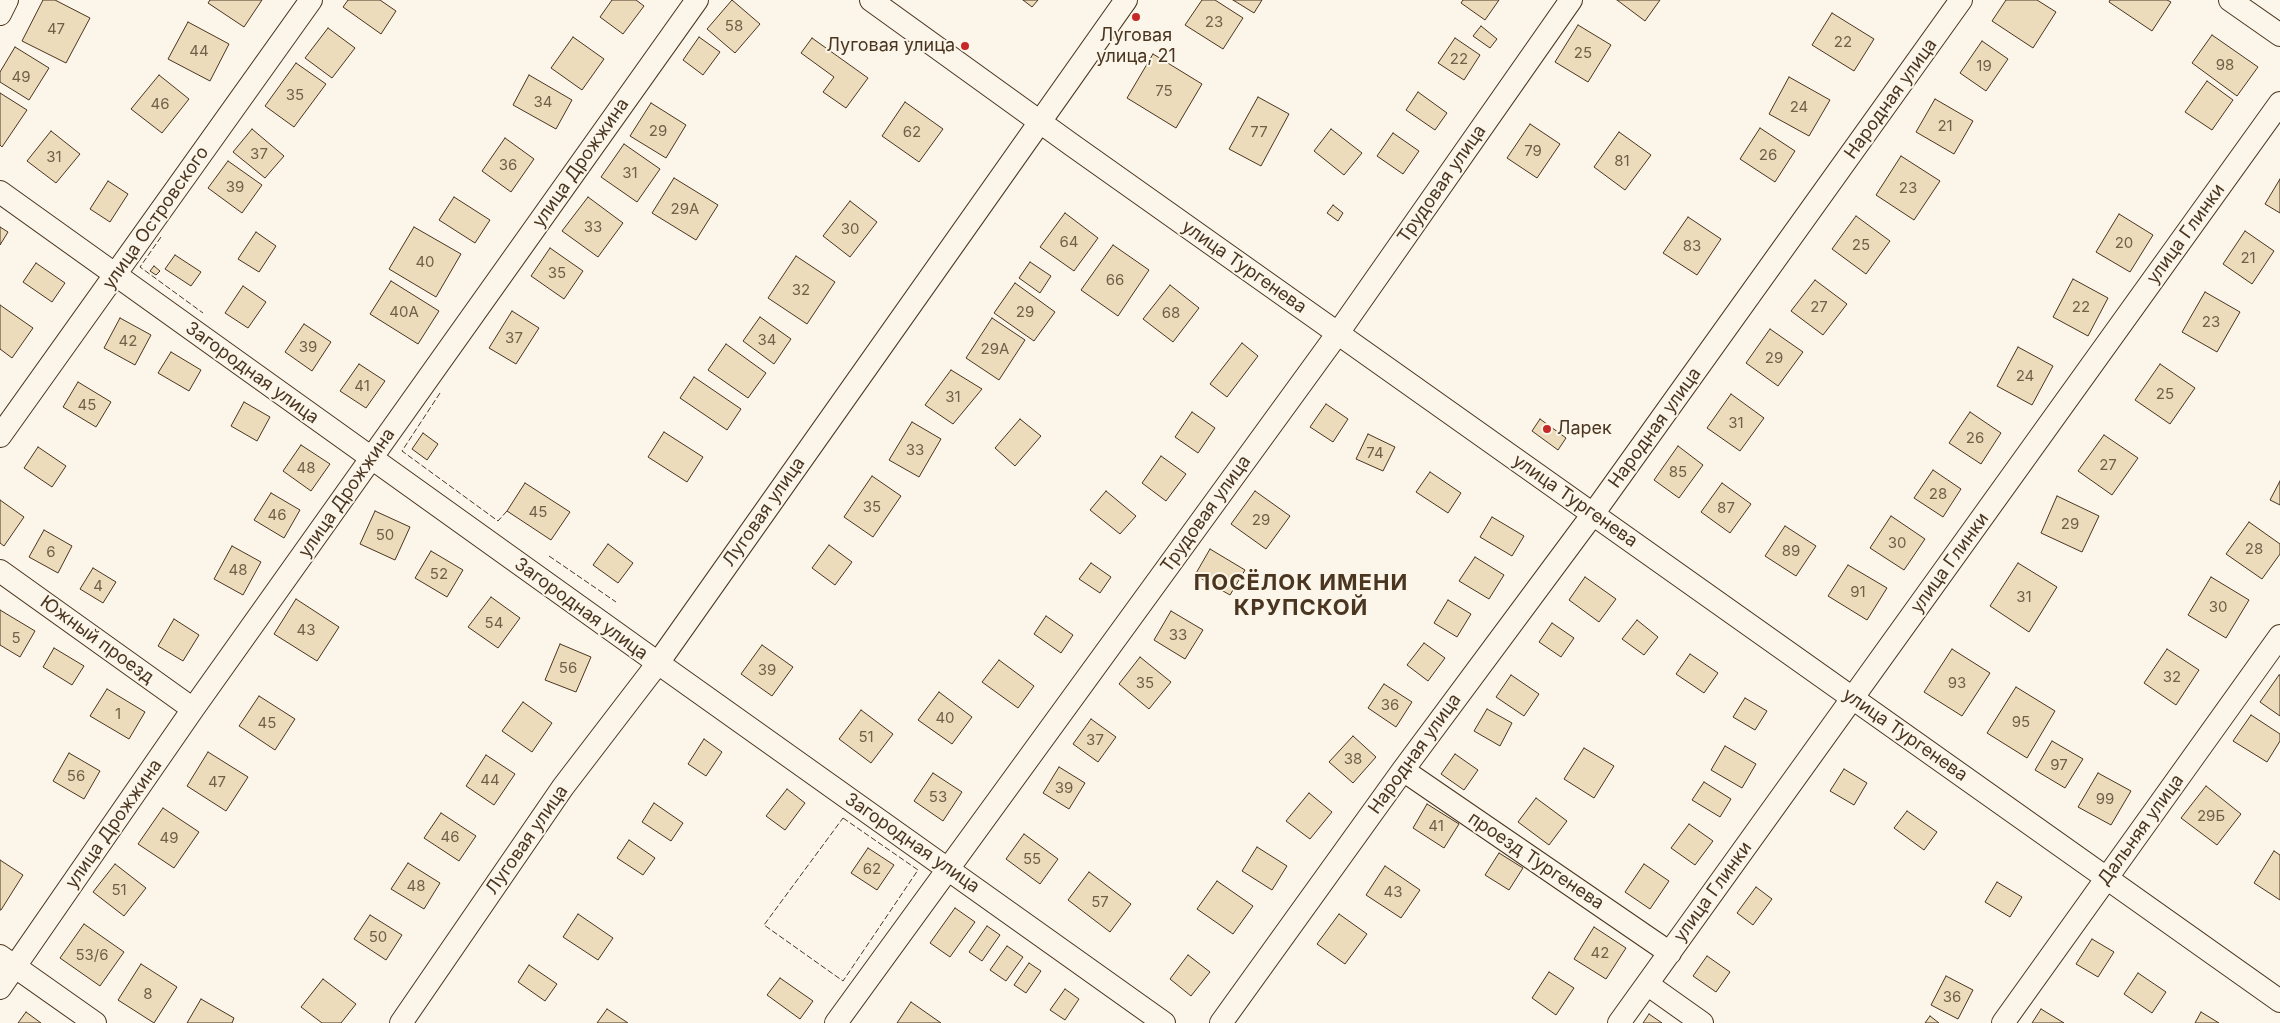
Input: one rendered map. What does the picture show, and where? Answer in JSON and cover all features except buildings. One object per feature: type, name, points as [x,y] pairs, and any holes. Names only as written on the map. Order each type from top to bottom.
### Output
[{"type":"street","points":[[0,14],[8,0]]},
{"type":"street","name":"улица Островского","points":[[0,436],[310,0]]},
{"type":"street","name":"улица Дрожжина","points":[[0,988],[8,962],[193,709],[697,0]]},
{"type":"street","name":"улица Тургенева","points":[[871,0],[1040,122],[2280,1001]]},
{"type":"street","name":"Луговая улица","points":[[401,1023],[563,787],[658,664],[1126,0]]},
{"type":"street","name":"Трудовая улица","points":[[836,1023],[1338,333],[1571,0]]},
{"type":"street","name":"Народная улица","points":[[1221,1023],[1403,770],[1593,514],[1962,0]]},
{"type":"street","points":[[2230,0],[2280,35]]},
{"type":"street","name":"улица Глинки","points":[[1619,1023],[2280,103]]},
{"type":"street","name":"Загородная улица","points":[[0,192],[658,664],[1164,1023]]},
{"type":"street","name":"Южный проезд","points":[[0,571],[193,709]]},
{"type":"street","name":"Дальняя улица","points":[[2003,1023],[2280,636]]},
{"type":"street","name":"проезд Тургенева","points":[[1403,770],[1670,953]]},
{"type":"street","points":[[8,962],[95,1023]]},
{"type":"street","points":[[1647,984],[1702,1023]]},
{"type":"fence","points":[[161,237],[140,267],[203,313]]},
{"type":"fence","points":[[440,393],[402,451],[498,521],[507,511]]},
{"type":"fence","points":[[549,556],[616,602]]},
{"type":"fence","points":[[843,818],[918,870],[843,981],[764,925],[843,818]]},
{"type":"place","name":"Луговая улица, 21","points":[[1136,17]]},
{"type":"place","name":"Луговая улица","points":[[965,46]]},
{"type":"place","name":"Ларек","points":[[1547,429]]},
{"type":"district","name":"ПОСЁЛОК ИМЕНИ КРУПСКОЙ","points":[[1301,596]]}]
